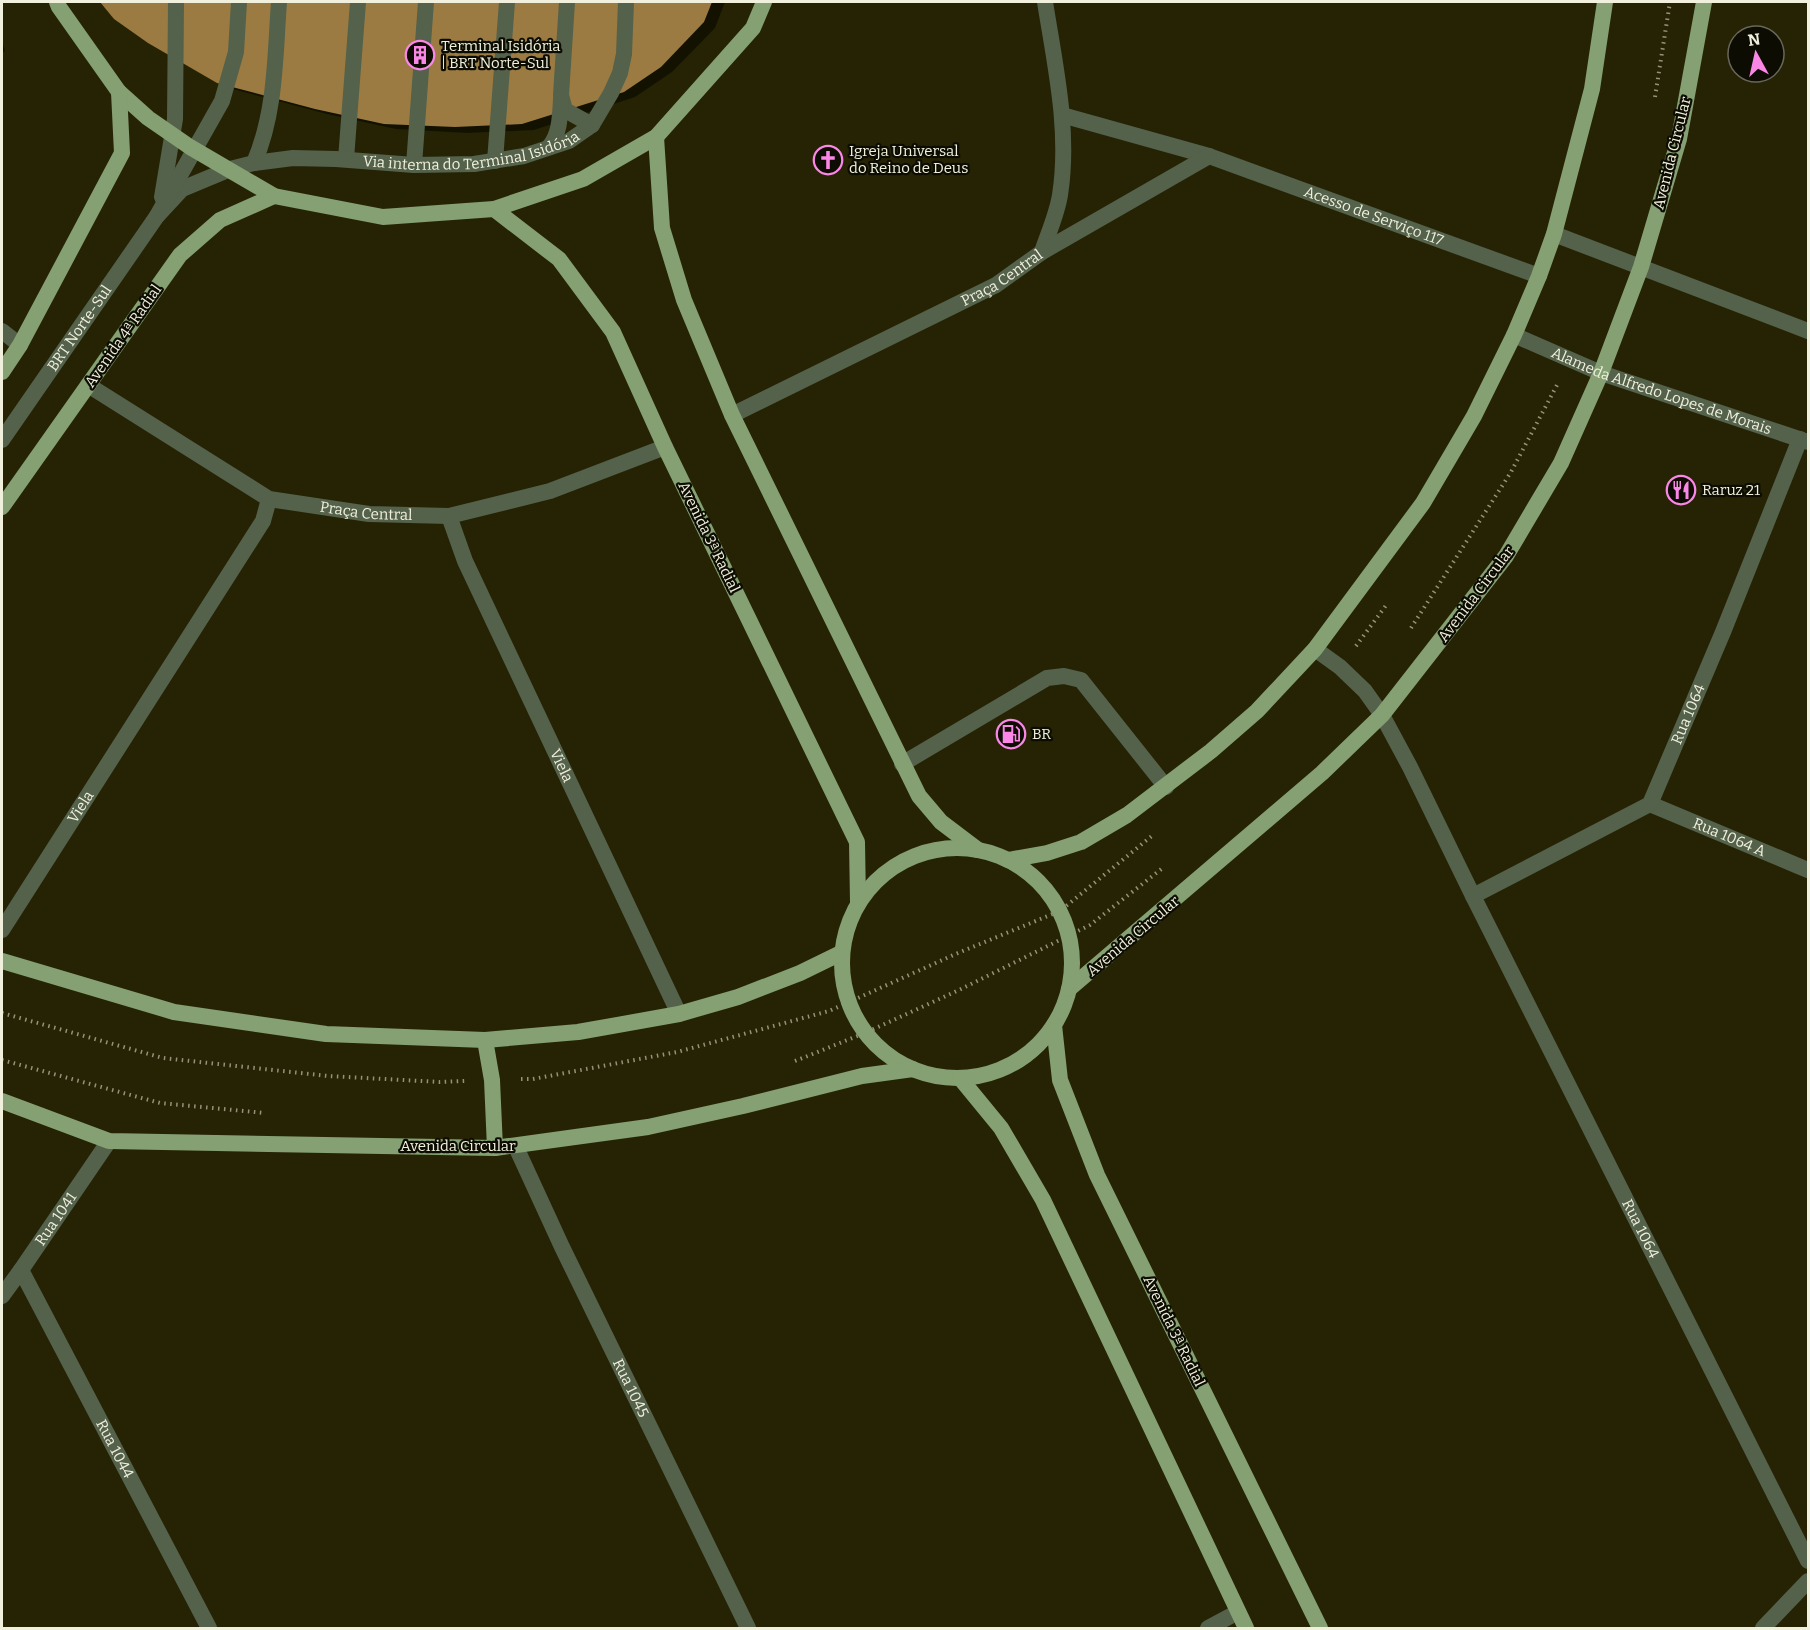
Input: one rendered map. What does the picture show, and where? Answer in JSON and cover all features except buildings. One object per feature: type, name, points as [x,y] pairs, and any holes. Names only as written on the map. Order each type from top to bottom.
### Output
[{"type":"main road","points":[[57,2],[119,92],[148,117],[195,150],[274,196],[384,217],[494,209],[583,179],[656,137],[753,28],[765,2]]},
{"type":"main road","points":[[1008,860],[1047,853],[1081,842],[1127,815],[1166,788],[1211,752],[1257,711],[1315,649],[1423,503],[1474,416],[1514,335],[1539,276],[1554,234],[1592,89],[1605,2]]},
{"type":"main road","name":"Avenida Circular","points":[[1069,989],[1322,773],[1382,715],[1506,556],[1561,463],[1601,373],[1641,267],[1679,139],[1704,2]]},
{"type":"main road","points":[[2,372],[20,345],[122,153],[119,92]]},
{"type":"main road","points":[[656,137],[662,228],[684,300],[732,415],[919,796],[942,822],[978,850]]},
{"type":"main road","name":"Avenida 4ª Radial","points":[[2,507],[180,255],[220,220],[274,196]]},
{"type":"main road","name":"Avenida 3ª Radial","points":[[494,209],[559,259],[613,332],[665,447],[857,842],[858,902]]},
{"type":"main road","points":[[944,849],[978,850],[1008,860],[1032,876],[1049,893],[1060,911],[1069,935],[1072,962],[1069,989],[1054,1025],[1029,1053],[996,1071],[960,1078],[936,1076],[913,1069],[887,1054],[865,1033],[848,1002],[842,978],[841,953],[847,926],[858,902],[881,876],[910,857],[944,849]]},
{"type":"main road","points":[[2,961],[174,1012],[326,1034],[485,1040],[578,1032],[679,1014],[800,974],[841,953]]},
{"type":"main road","name":"Avenida 3ª Radial","points":[[1054,1025],[1060,1080],[1097,1175],[1320,1629]]},
{"type":"main road","points":[[485,1040],[492,1080],[495,1148]]},
{"type":"main road","name":"Avenida Circular","points":[[2,1101],[109,1141],[495,1148],[516,1147],[648,1127],[862,1076],[913,1069]]},
{"type":"main road","points":[[960,1078],[1001,1128],[1043,1200],[1246,1629]]},
{"type":"street","points":[[157,216],[165,189],[173,135],[176,2]]},
{"type":"street","points":[[157,216],[222,101],[236,52],[239,2]]},
{"type":"street","points":[[254,163],[264,141],[273,90],[279,2]]},
{"type":"street","name":"Via interna do Terminal Isidória","points":[[346,159],[358,2]]},
{"type":"street","points":[[414,165],[426,2]]},
{"type":"street","points":[[495,161],[507,2]]},
{"type":"street","points":[[549,147],[558,131],[567,2]]},
{"type":"street","name":"Via interna do Terminal Isidória","points":[[157,216],[182,189],[230,169],[254,163],[292,158],[346,159],[414,165],[474,164],[524,156],[569,141],[591,125],[611,93],[620,73],[624,54],[626,2]]},
{"type":"street","name":"Praça Central","points":[[732,415],[996,285],[1042,252],[1060,195],[1062,115],[1045,2]]},
{"type":"street","name":"Via interna do Terminal Isidória","points":[[561,96],[565,110],[591,125]]},
{"type":"street","name":"Acesso de Serviço 117","points":[[1062,115],[1209,156],[1539,276]]},
{"type":"street","points":[[1042,252],[1209,156]]},
{"type":"street","name":"BRT Norte-Sul","points":[[2,440],[157,216]]},
{"type":"street","points":[[1554,234],[1809,331]]},
{"type":"street","points":[[2,331],[20,345]]},
{"type":"street","name":"Alameda Alfredo Lopes de Morais","points":[[1514,335],[1601,373],[1804,440]]},
{"type":"street","name":"Praça Central","points":[[88,385],[269,499],[369,514],[449,516],[550,491],[665,447]]},
{"type":"street","name":"Rua 1064","points":[[1650,804],[1804,440]]},
{"type":"street","name":"Viela","points":[[2,930],[264,521],[269,499]]},
{"type":"street","name":"Viela","points":[[449,516],[465,561],[679,1014]]},
{"type":"street","name":"Rua 1064","points":[[1315,649],[1340,667],[1365,690],[1382,715],[1809,1561]]},
{"type":"street","points":[[902,764],[1047,678],[1064,676],[1081,680],[1166,788]]},
{"type":"street","points":[[1473,896],[1650,804]]},
{"type":"street","name":"Rua 1064 A","points":[[1650,804],[1809,870]]},
{"type":"street","name":"Rua 1041","points":[[2,1296],[109,1141]]},
{"type":"street","name":"Rua 1045","points":[[516,1147],[748,1629]]},
{"type":"street","name":"Rua 1044","points":[[21,1270],[209,1629]]},
{"type":"street","points":[[1762,1629],[1809,1581]]},
{"type":"street","points":[[1208,1629],[1238,1612]]},
{"type":"path","points":[[1653,108],[1670,2]]},
{"type":"path","points":[[1406,637],[1511,472],[1571,359]]},
{"type":"path","points":[[1340,667],[1392,596]]},
{"type":"path","points":[[2,1013],[163,1058],[328,1076],[440,1082],[532,1079],[677,1052],[829,1011],[958,953],[1060,911],[1157,831]]},
{"type":"path","points":[[793,1062],[865,1033],[959,990],[1089,925],[1172,861]]},
{"type":"path","points":[[2,1060],[160,1103],[271,1113]]},
{"type":"place","name":"Terminal Isidória | BRT Norte-Sul","points":[[420,55]]},
{"type":"place","name":"Igreja Universal do Reino de Deus","points":[[828,160]]},
{"type":"place","name":"Raruz 21","points":[[1681,490]]},
{"type":"place","name":"BR","points":[[1011,734]]}]
